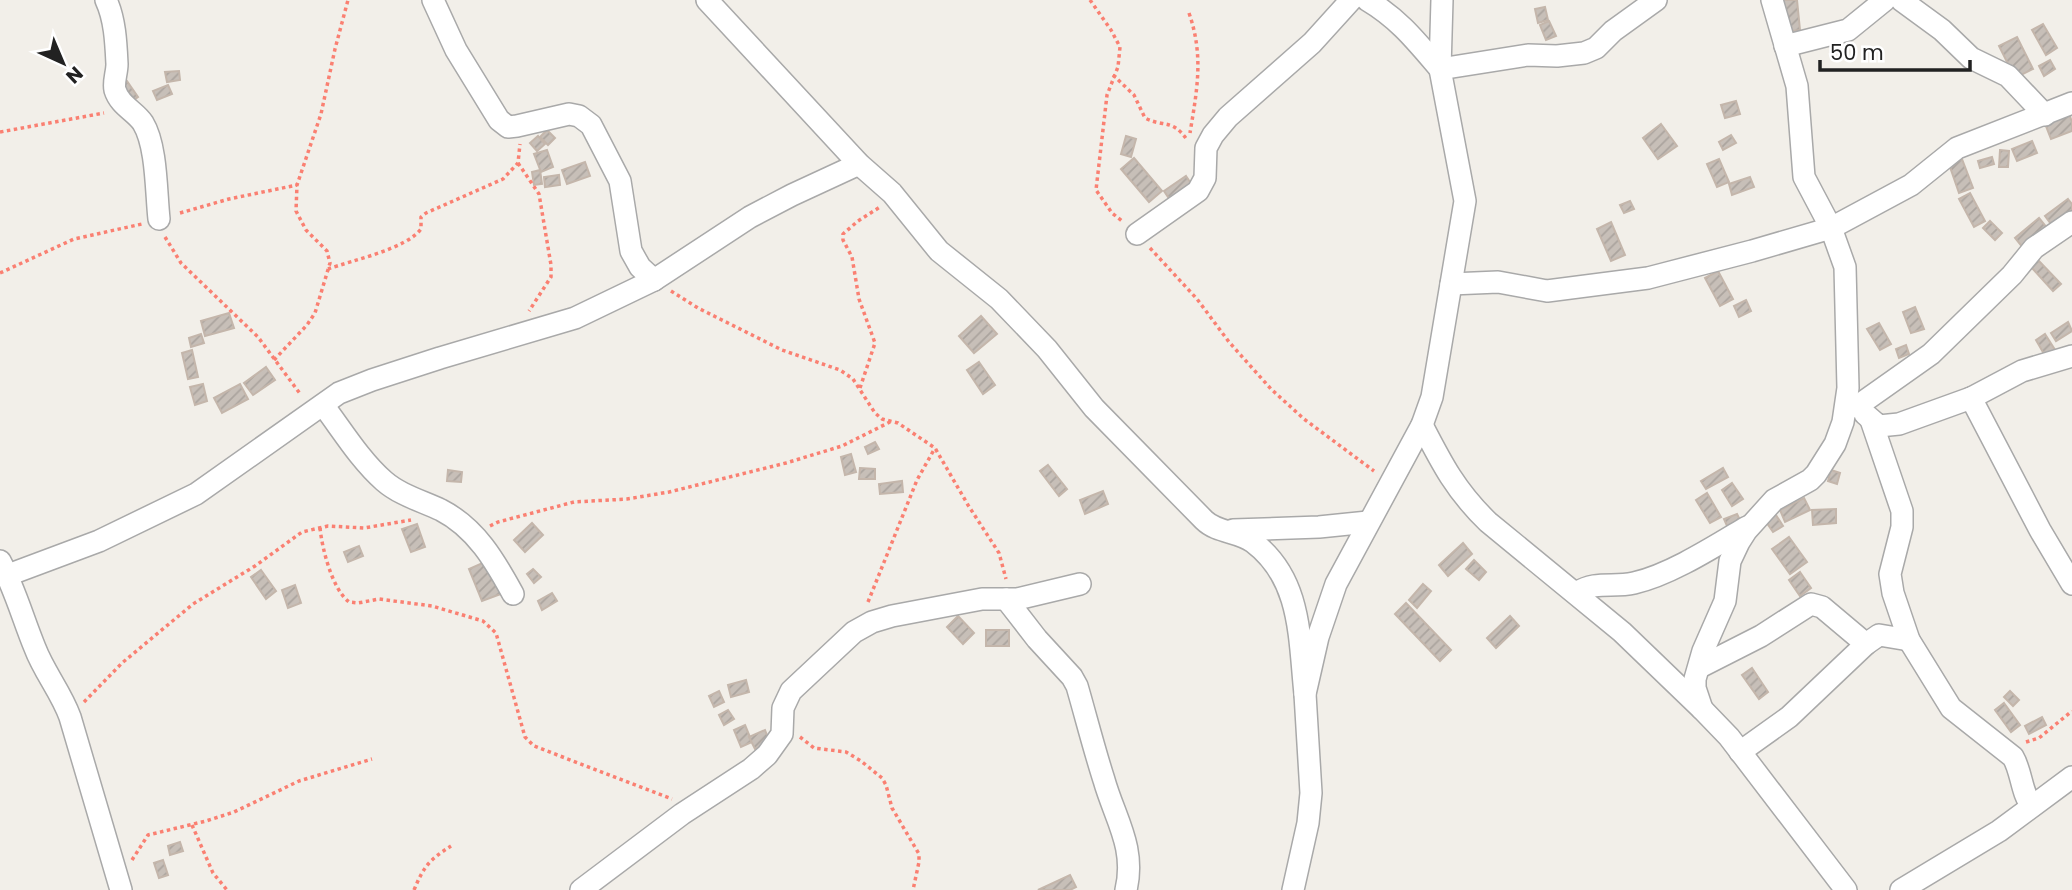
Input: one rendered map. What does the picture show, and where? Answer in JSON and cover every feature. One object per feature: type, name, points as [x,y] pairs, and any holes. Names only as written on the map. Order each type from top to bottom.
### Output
[{"type":"street","points":[[106,0],[112,13],[117,66],[114,85],[116,93],[127,108],[141,120],[148,132],[159,219]]},
{"type":"street","points":[[433,0],[456,50],[499,120],[508,127],[569,114],[579,116],[591,125],[620,181],[631,251],[640,267],[654,280]]},
{"type":"street","points":[[707,0],[859,164],[892,193],[939,251],[999,299],[1047,349],[1094,408],[1195,512],[1210,526],[1251,541],[1268,555],[1279,570],[1294,602],[1305,694],[1311,793],[1308,823],[1293,890]]},
{"type":"street","points":[[1137,234],[1198,191],[1205,178],[1206,148],[1228,117],[1312,43],[1351,0]]},
{"type":"street","points":[[1367,0],[1389,13],[1410,32],[1440,69]]},
{"type":"street","points":[[1305,694],[1318,637],[1336,584],[1422,425],[1432,397],[1465,201],[1440,69],[1442,0]]},
{"type":"street","points":[[1440,69],[1528,55],[1584,53],[1596,47],[1656,0]]},
{"type":"street","points":[[1772,0],[1799,98],[1804,177],[1842,254],[1858,408],[1902,512],[1902,527],[1890,574],[1893,593],[1909,639],[1951,708],[2003,747],[2018,766],[2026,799],[2032,806]]},
{"type":"street","points":[[1785,46],[1848,30],[1885,0]]},
{"type":"street","points":[[1901,0],[1942,30],[1971,58],[2008,76],[2045,115]]},
{"type":"street","points":[[1451,284],[1498,282],[1548,291],[1648,278],[1752,251],[1830,228],[1911,185],[1957,148],[2072,103]]},
{"type":"street","points":[[119,884],[65,702],[36,651],[4,568],[99,541],[196,494],[339,394],[372,380],[575,318],[654,280],[750,217],[859,164]]},
{"type":"street","points":[[1702,709],[1695,684],[1703,651],[1725,601],[1730,561],[1738,542],[1751,524],[1774,500],[1816,474],[1835,444],[1843,422],[1931,354],[2012,275],[2034,248],[2072,222]]},
{"type":"street","points":[[1858,408],[1883,427],[1899,424],[1970,398],[2022,371],[2072,356]]},
{"type":"street","points":[[1970,398],[2071,583]]},
{"type":"street","points":[[320,408],[384,481],[406,496],[443,511],[473,535],[493,557],[513,594]]},
{"type":"street","points":[[1422,425],[1443,468],[1469,504],[1622,632],[1702,709],[1729,737],[1846,890]]},
{"type":"street","points":[[1224,530],[1319,527],[1368,522]]},
{"type":"street","points":[[1576,593],[1592,584],[1634,583],[1655,576],[1709,550],[1751,524]]},
{"type":"street","points":[[581,890],[693,807],[751,769],[779,742],[784,725],[783,708],[791,691],[854,632],[872,622],[892,616],[961,602],[1017,599],[1080,584]]},
{"type":"street","points":[[1006,599],[1077,686],[1104,783],[1128,846],[1130,860],[1126,890]]},
{"type":"street","points":[[1700,667],[1760,636],[1811,604],[1822,607],[1866,644]]},
{"type":"street","points":[[1740,752],[1789,717],[1866,644],[1879,635],[1909,639]]},
{"type":"street","points":[[1901,890],[1999,831],[2072,777]]},
{"type":"path","points":[[274,360],[315,313],[328,269],[330,256],[306,230],[296,211],[297,185],[321,114],[348,0]]},
{"type":"path","points":[[1090,0],[1120,47],[1118,67],[1107,95],[1096,190],[1112,213],[1137,234],[1197,299],[1271,389],[1304,419],[1390,483]]},
{"type":"path","points":[[1189,13],[1196,36],[1199,85],[1189,142]]},
{"type":"path","points":[[1113,75],[1134,95],[1145,118],[1181,131],[1205,166]]},
{"type":"path","points":[[0,132],[127,108]]},
{"type":"path","points":[[328,269],[382,253],[414,237],[421,229],[421,217],[426,213],[503,179],[518,163],[523,125]]},
{"type":"path","points":[[518,163],[539,194],[551,265],[551,277],[527,314],[520,334]]},
{"type":"path","points":[[860,388],[875,343],[859,299],[852,257],[843,240],[843,234],[875,211],[892,193]]},
{"type":"path","points":[[159,219],[168,246],[181,263],[258,337],[297,390],[320,408]]},
{"type":"path","points":[[654,280],[698,307],[782,350],[840,370],[853,379],[875,413],[882,419],[898,423],[935,448],[999,553],[1006,576],[1006,599]]},
{"type":"path","points":[[473,535],[498,522],[574,502],[627,499],[668,492],[786,463],[842,446],[892,421]]},
{"type":"path","points":[[854,632],[885,565],[917,481],[935,448]]},
{"type":"path","points":[[70,717],[122,663],[193,604],[255,566],[302,532],[336,525],[364,528],[403,523],[443,511]]},
{"type":"path","points":[[320,528],[321,545],[338,588],[349,602],[379,599],[432,606],[483,621],[496,633],[525,737],[534,746],[693,807]]},
{"type":"path","points":[[2003,747],[2039,737],[2072,712]]},
{"type":"path","points":[[784,725],[814,748],[846,752],[882,778],[892,808],[919,854],[912,890]]},
{"type":"path","points":[[119,884],[148,835],[234,812],[299,782],[372,759]]},
{"type":"path","points":[[192,825],[213,873],[227,890]]},
{"type":"path","points":[[414,890],[430,859],[451,846]]},
{"type":"building","points":[[1783,0],[1797,0],[1800,30],[1783,32]]},
{"type":"building","points":[[1545,7],[1548,20],[1538,23],[1535,9]]},
{"type":"building","points":[[1549,21],[1556,36],[1546,40],[1540,25]]},
{"type":"building","points":[[2043,24],[2057,48],[2046,55],[2032,30]]},
{"type":"building","points":[[2017,37],[2033,69],[2015,78],[1999,46]]},
{"type":"building","points":[[2050,60],[2055,69],[2044,76],[2039,66]]},
{"type":"building","points":[[179,71],[180,80],[167,82],[165,72]]},
{"type":"building","points":[[127,81],[138,97],[128,104],[117,87]]},
{"type":"building","points":[[168,85],[172,94],[157,100],[153,91]]},
{"type":"building","points":[[1736,101],[1740,114],[1725,118],[1721,105]]},
{"type":"building","points":[[2068,111],[2072,131],[2051,139],[2044,121]]},
{"type":"building","points":[[1661,124],[1677,146],[1658,159],[1643,138]]},
{"type":"building","points":[[547,130],[555,138],[548,145],[540,137]]},
{"type":"building","points":[[1731,135],[1736,143],[1723,150],[1719,142]]},
{"type":"building","points":[[538,136],[545,144],[537,151],[530,143]]},
{"type":"building","points":[[1126,136],[1136,139],[1131,157],[1121,154]]},
{"type":"building","points":[[2032,141],[2037,153],[2017,161],[2012,149]]},
{"type":"building","points":[[547,150],[553,167],[541,172],[534,154]]},
{"type":"building","points":[[2000,150],[2009,151],[2008,167],[1999,167]]},
{"type":"building","points":[[1992,157],[1994,164],[1980,168],[1978,161]]},
{"type":"building","points":[[1134,158],[1162,191],[1149,202],[1121,169]]},
{"type":"building","points":[[1719,159],[1729,182],[1717,187],[1707,164]]},
{"type":"building","points":[[1962,159],[1973,188],[1959,193],[1949,164]]},
{"type":"building","points":[[585,162],[590,176],[567,184],[562,170]]},
{"type":"building","points":[[540,170],[542,184],[534,185],[532,172]]},
{"type":"building","points":[[559,175],[560,185],[545,187],[544,177]]},
{"type":"building","points":[[1186,176],[1196,191],[1174,206],[1164,191]]},
{"type":"building","points":[[1750,177],[1754,187],[1732,195],[1729,184]]},
{"type":"building","points":[[1970,193],[1985,221],[1974,227],[1959,199]]},
{"type":"building","points":[[2068,199],[2072,204],[2072,214],[2054,228],[2045,216]]},
{"type":"building","points":[[1630,201],[1634,209],[1624,213],[1620,205]]},
{"type":"building","points":[[2039,218],[2048,229],[2024,249],[2015,238]]},
{"type":"building","points":[[1990,221],[2002,233],[1995,240],[1983,228]]},
{"type":"building","points":[[1611,222],[1625,255],[1611,261],[1597,229]]},
{"type":"building","points":[[2038,260],[2061,284],[2053,291],[2031,267]]},
{"type":"building","points":[[1718,271],[1733,299],[1720,306],[1705,278]]},
{"type":"building","points":[[1746,300],[1751,311],[1739,317],[1734,306]]},
{"type":"building","points":[[1915,307],[1924,329],[1911,333],[1903,312]]},
{"type":"building","points":[[229,313],[234,328],[205,336],[201,321]]},
{"type":"building","points":[[981,316],[997,334],[974,353],[959,336]]},
{"type":"building","points":[[2068,322],[2072,331],[2056,341],[2051,333]]},
{"type":"building","points":[[1879,323],[1891,344],[1880,350],[1867,329]]},
{"type":"building","points":[[201,334],[204,343],[191,347],[189,338]]},
{"type":"building","points":[[2045,334],[2057,353],[2047,359],[2036,340]]},
{"type":"building","points":[[1906,345],[1909,354],[1899,358],[1896,349]]},
{"type":"building","points":[[192,350],[198,377],[188,379],[182,353]]},
{"type":"building","points":[[979,362],[995,385],[983,394],[967,370]]},
{"type":"building","points":[[266,367],[275,380],[253,395],[244,383]]},
{"type":"building","points":[[203,384],[207,401],[195,405],[190,387]]},
{"type":"building","points":[[240,384],[248,399],[222,413],[214,398]]},
{"type":"building","points":[[875,442],[879,449],[868,454],[865,447]]},
{"type":"building","points":[[851,454],[856,472],[845,475],[841,457]]},
{"type":"building","points":[[1048,465],[1067,489],[1059,496],[1040,471]]},
{"type":"building","points":[[860,468],[875,469],[875,479],[859,479]]},
{"type":"building","points":[[1723,468],[1728,477],[1706,489],[1701,481]]},
{"type":"building","points":[[448,470],[462,472],[461,482],[447,481]]},
{"type":"building","points":[[1831,470],[1840,473],[1837,484],[1828,481]]},
{"type":"building","points":[[902,481],[903,492],[880,494],[879,484]]},
{"type":"building","points":[[1732,483],[1743,499],[1732,506],[1722,490]]},
{"type":"building","points":[[1103,491],[1108,504],[1085,514],[1080,500]]},
{"type":"building","points":[[1707,493],[1721,517],[1710,523],[1696,500]]},
{"type":"building","points":[[1804,498],[1810,510],[1785,522],[1780,510]]},
{"type":"building","points":[[1836,509],[1836,523],[1813,525],[1812,510]]},
{"type":"building","points":[[1774,512],[1783,526],[1773,532],[1764,519]]},
{"type":"building","points":[[1737,514],[1740,520],[1727,526],[1724,519]]},
{"type":"building","points":[[532,523],[543,535],[525,552],[514,540]]},
{"type":"building","points":[[417,524],[425,547],[411,552],[402,529]]},
{"type":"building","points":[[1789,537],[1807,562],[1790,574],[1772,549]]},
{"type":"building","points":[[1463,543],[1472,554],[1448,576],[1439,565]]},
{"type":"building","points":[[359,546],[363,556],[348,562],[344,552]]},
{"type":"building","points":[[1474,560],[1486,572],[1479,580],[1466,569]]},
{"type":"building","points":[[487,561],[501,594],[482,601],[469,569]]},
{"type":"building","points":[[533,569],[541,577],[534,583],[527,574]]},
{"type":"building","points":[[261,570],[276,591],[266,599],[251,577]]},
{"type":"building","points":[[1800,572],[1811,588],[1800,596],[1789,580]]},
{"type":"building","points":[[1423,584],[1431,591],[1417,608],[1409,600]]},
{"type":"building","points":[[295,585],[301,603],[288,608],[282,590]]},
{"type":"building","points":[[552,593],[557,601],[542,610],[538,601]]},
{"type":"building","points":[[1406,603],[1451,650],[1440,661],[1395,614]]},
{"type":"building","points":[[958,616],[974,633],[963,644],[947,627]]},
{"type":"building","points":[[1510,616],[1519,626],[1496,648],[1487,638]]},
{"type":"building","points":[[986,630],[1009,630],[1009,646],[986,646]]},
{"type":"building","points":[[1752,668],[1768,692],[1759,699],[1742,675]]},
{"type":"building","points":[[746,680],[749,692],[731,697],[728,685]]},
{"type":"building","points":[[719,691],[724,702],[714,707],[709,696]]},
{"type":"building","points":[[2010,691],[2019,700],[2013,706],[2004,697]]},
{"type":"building","points":[[2004,703],[2020,725],[2011,732],[1995,710]]},
{"type":"building","points":[[728,710],[734,719],[724,725],[719,715]]},
{"type":"building","points":[[2042,717],[2046,725],[2029,734],[2025,726]]},
{"type":"building","points":[[745,725],[752,742],[741,747],[734,730]]},
{"type":"building","points":[[765,730],[770,743],[755,749],[749,737]]},
{"type":"building","points":[[180,842],[183,851],[170,855],[168,846]]},
{"type":"building","points":[[163,860],[168,875],[159,878],[154,863]]},
{"type":"building","points":[[1070,875],[1076,887],[1070,890],[1038,890]]}]
